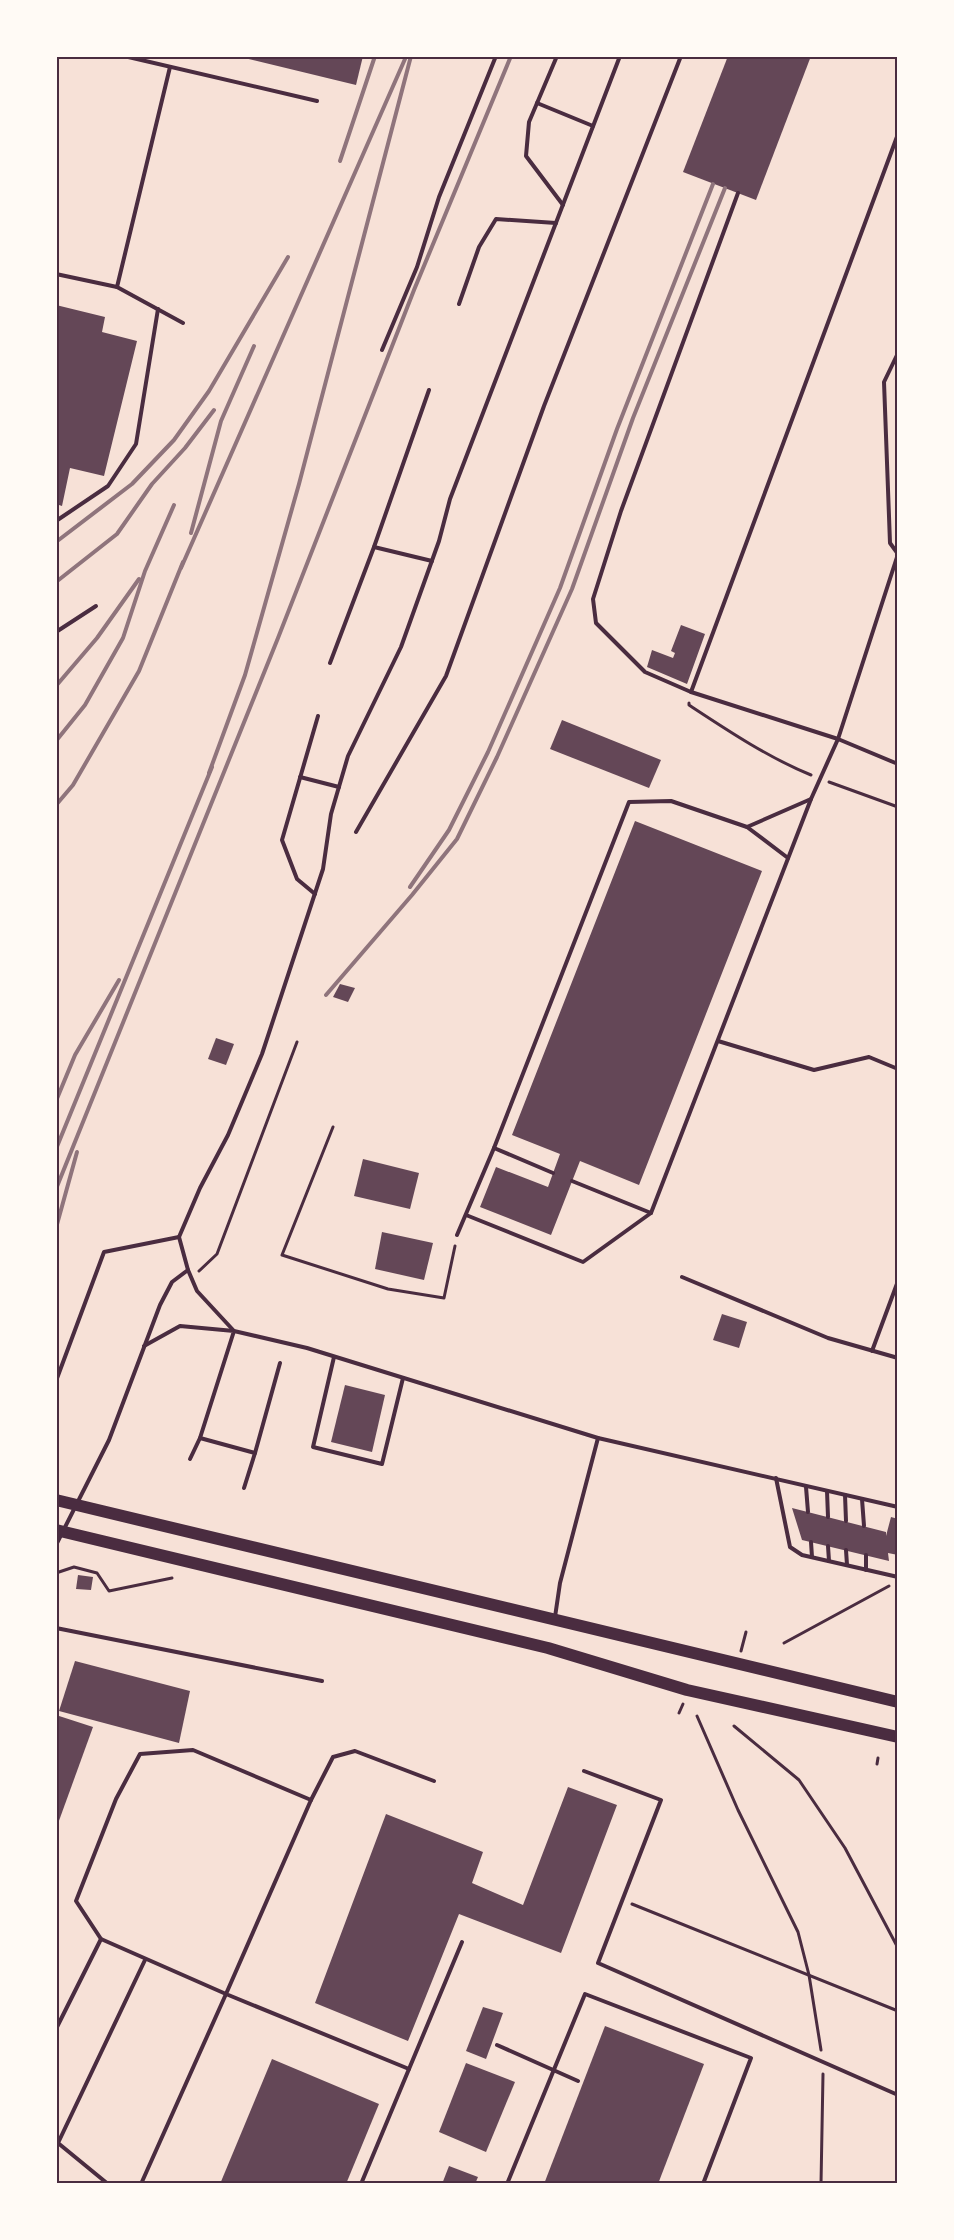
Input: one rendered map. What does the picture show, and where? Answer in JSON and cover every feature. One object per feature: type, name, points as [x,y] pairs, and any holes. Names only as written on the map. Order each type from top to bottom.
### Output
[{"type":"main road","points":[[56,1500],[898,1702]]},
{"type":"main road","points":[[56,1530],[548,1648],[687,1690],[898,1737]]},
{"type":"lane","points":[[124,56],[316,101]]},
{"type":"lane","points":[[382,350],[417,267],[438,197],[496,56]]},
{"type":"lane","points":[[557,56],[529,122],[526,156],[563,204]]},
{"type":"lane","points":[[234,1331],[197,1291],[188,1270],[179,1237],[200,1188],[228,1135],[262,1054],[323,869],[330,814],[348,756],[401,647],[432,561],[450,500],[620,56]]},
{"type":"lane","points":[[356,832],[446,676],[548,397],[681,56]]},
{"type":"lane","points":[[117,287],[170,67]]},
{"type":"lane","points":[[537,104],[592,126]]},
{"type":"lane","points":[[691,692],[898,134]]},
{"type":"lane","points":[[738,193],[621,511],[593,599],[596,623],[645,672],[691,692],[838,740],[898,764]]},
{"type":"lane","points":[[459,304],[479,247],[496,219],[556,223]]},
{"type":"lane","points":[[56,274],[117,287],[183,323]]},
{"type":"lane","points":[[56,521],[108,486],[136,444],[158,309]]},
{"type":"lane","points":[[466,1215],[583,1262],[651,1213],[811,799],[838,740],[898,554],[890,542],[884,382],[898,353]]},
{"type":"lane","points":[[330,663],[430,390]]},
{"type":"lane","points":[[374,547],[432,561]]},
{"type":"lane","points":[[56,632],[96,606]]},
{"type":"lane","points":[[315,894],[297,879],[282,840],[318,716]]},
{"type":"lane","points":[[300,778],[339,787]]},
{"type":"lane","points":[[747,827],[811,799]]},
{"type":"lane","points":[[457,1235],[494,1148],[629,802],[671,801],[747,827],[788,858]]},
{"type":"lane","points":[[718,1041],[814,1070],[869,1057],[898,1070]]},
{"type":"lane","points":[[494,1148],[553,1173]]},
{"type":"lane","points":[[572,1180],[651,1213]]},
{"type":"lane","points":[[56,1381],[104,1252],[179,1237]]},
{"type":"lane","points":[[56,1545],[109,1440],[160,1305],[172,1282],[188,1270]]},
{"type":"lane","points":[[682,1277],[828,1338],[898,1358]]},
{"type":"lane","points":[[872,1351],[898,1281]]},
{"type":"lane","points":[[144,1346],[180,1326],[234,1331],[307,1348],[598,1438],[898,1507]]},
{"type":"lane","points":[[190,1459],[200,1438],[234,1331]]},
{"type":"lane","points":[[334,1357],[312,1447],[382,1464],[403,1378]]},
{"type":"lane","points":[[244,1488],[280,1363]]},
{"type":"lane","points":[[200,1438],[255,1452]]},
{"type":"lane","points":[[555,1619],[560,1583],[598,1438]]},
{"type":"lane","points":[[776,1478],[790,1547],[802,1555],[898,1579]]},
{"type":"lane","points":[[806,1487],[808,1512]]},
{"type":"lane","points":[[827,1492],[828,1517]]},
{"type":"lane","points":[[845,1495],[846,1521]]},
{"type":"lane","points":[[862,1499],[864,1526]]},
{"type":"lane","points":[[811,1542],[812,1557]]},
{"type":"lane","points":[[828,1546],[829,1561]]},
{"type":"lane","points":[[846,1550],[847,1565]]},
{"type":"lane","points":[[866,1554],[866,1570]]},
{"type":"lane","points":[[56,1628],[322,1681]]},
{"type":"lane","points":[[312,1800],[193,1750],[140,1754],[116,1800],[76,1901],[101,1939],[145,1960],[409,2069]]},
{"type":"lane","points":[[141,2184],[312,1800],[333,1757],[355,1751],[434,1781]]},
{"type":"lane","points":[[584,1771],[660,1800],[598,1963],[898,2095]]},
{"type":"lane","points":[[56,2029],[101,1939]]},
{"type":"lane","points":[[361,2184],[462,1942]]},
{"type":"lane","points":[[108,2184],[57,2143],[145,1960]]},
{"type":"lane","points":[[507,2184],[585,1994],[751,2058],[704,2184]]},
{"type":"lane","points":[[497,2046],[578,2080]]},
{"type":"path","points":[[691,692],[689,705],[794,768],[898,807]]},
{"type":"path","points":[[192,1278],[217,1254],[297,1042]]},
{"type":"path","points":[[333,1127],[282,1255],[388,1289],[444,1298],[457,1235]]},
{"type":"path","points":[[56,1574],[74,1567],[97,1573],[109,1591],[172,1578]]},
{"type":"path","points":[[784,1643],[898,1579]]},
{"type":"path","points":[[697,1716],[738,1810],[798,1932],[809,1975],[823,2063],[821,2184]]},
{"type":"path","points":[[734,1726],[799,1780],[845,1848],[898,1948]]},
{"type":"path","points":[[877,1764],[878,1758]]},
{"type":"path","points":[[622,1900],[898,2011]]},
{"type":"building","points":[[236,56],[363,56],[356,85]]},
{"type":"building","points":[[728,56],[811,56],[756,200],[683,172]]},
{"type":"building","points":[[56,305],[105,317],[102,332],[137,341],[104,476],[70,468],[62,506],[56,504]]},
{"type":"building","points":[[681,625],[705,634],[687,684],[647,667],[652,650],[673,658],[675,653],[671,651]]},
{"type":"building","points":[[562,720],[661,760],[649,788],[550,749]]},
{"type":"building","points":[[635,821],[762,871],[639,1185],[580,1161],[551,1235],[480,1207],[496,1167],[548,1187],[560,1154],[512,1135]]},
{"type":"building","points":[[340,984],[355,988],[348,1002],[333,997]]},
{"type":"building","points":[[216,1038],[234,1044],[226,1065],[208,1059]]},
{"type":"building","points":[[363,1159],[419,1173],[410,1209],[354,1196]]},
{"type":"building","points":[[382,1232],[433,1243],[424,1280],[375,1269]]},
{"type":"building","points":[[722,1314],[747,1322],[739,1348],[713,1340]]},
{"type":"building","points":[[345,1385],[385,1395],[372,1452],[331,1442]]},
{"type":"building","points":[[792,1508],[886,1532],[886,1536],[891,1517],[898,1519],[898,1555],[888,1553],[889,1561],[802,1540]]},
{"type":"building","points":[[78,1575],[93,1577],[91,1590],[76,1589]]},
{"type":"building","points":[[75,1661],[190,1691],[179,1743],[59,1711]]},
{"type":"building","points":[[56,1715],[93,1727],[56,1829]]},
{"type":"building","points":[[568,1787],[617,1805],[561,1953],[459,1914],[408,2041],[315,2003],[386,1814],[483,1852],[472,1883],[523,1905]]},
{"type":"building","points":[[483,2007],[503,2013],[486,2059],[466,2051]]},
{"type":"building","points":[[605,2026],[704,2064],[658,2184],[544,2184]]},
{"type":"building","points":[[272,2059],[379,2104],[346,2184],[220,2184]]},
{"type":"building","points":[[466,2063],[515,2082],[486,2152],[439,2132]]},
{"type":"building","points":[[449,2166],[478,2177],[475,2184],[442,2184]]},
{"type":"railway","points":[[340,161],[375,56]]},
{"type":"railway","points":[[209,773],[245,675],[299,484],[411,56]]},
{"type":"railway","points":[[56,1189],[278,638],[414,290],[511,56]]},
{"type":"railway","points":[[181,568],[405,59]]},
{"type":"railway","points":[[410,887],[449,830],[488,752],[560,588],[617,429],[713,184]]},
{"type":"railway","points":[[326,995],[412,895],[457,839],[497,757],[572,589],[633,418],[725,188]]},
{"type":"railway","points":[[56,542],[132,484],[174,440],[209,391],[288,257]]},
{"type":"railway","points":[[191,533],[221,421],[254,346]]},
{"type":"railway","points":[[56,582],[117,534],[152,484],[185,448],[214,410]]},
{"type":"railway","points":[[56,741],[85,705],[123,638],[145,571],[174,505]]},
{"type":"railway","points":[[56,805],[73,785],[139,671],[183,562]]},
{"type":"railway","points":[[56,686],[97,638],[139,579]]},
{"type":"railway","points":[[56,1149],[212,767]]},
{"type":"railway","points":[[56,1101],[75,1055],[119,980]]},
{"type":"railway","points":[[56,1228],[77,1152]]}]
